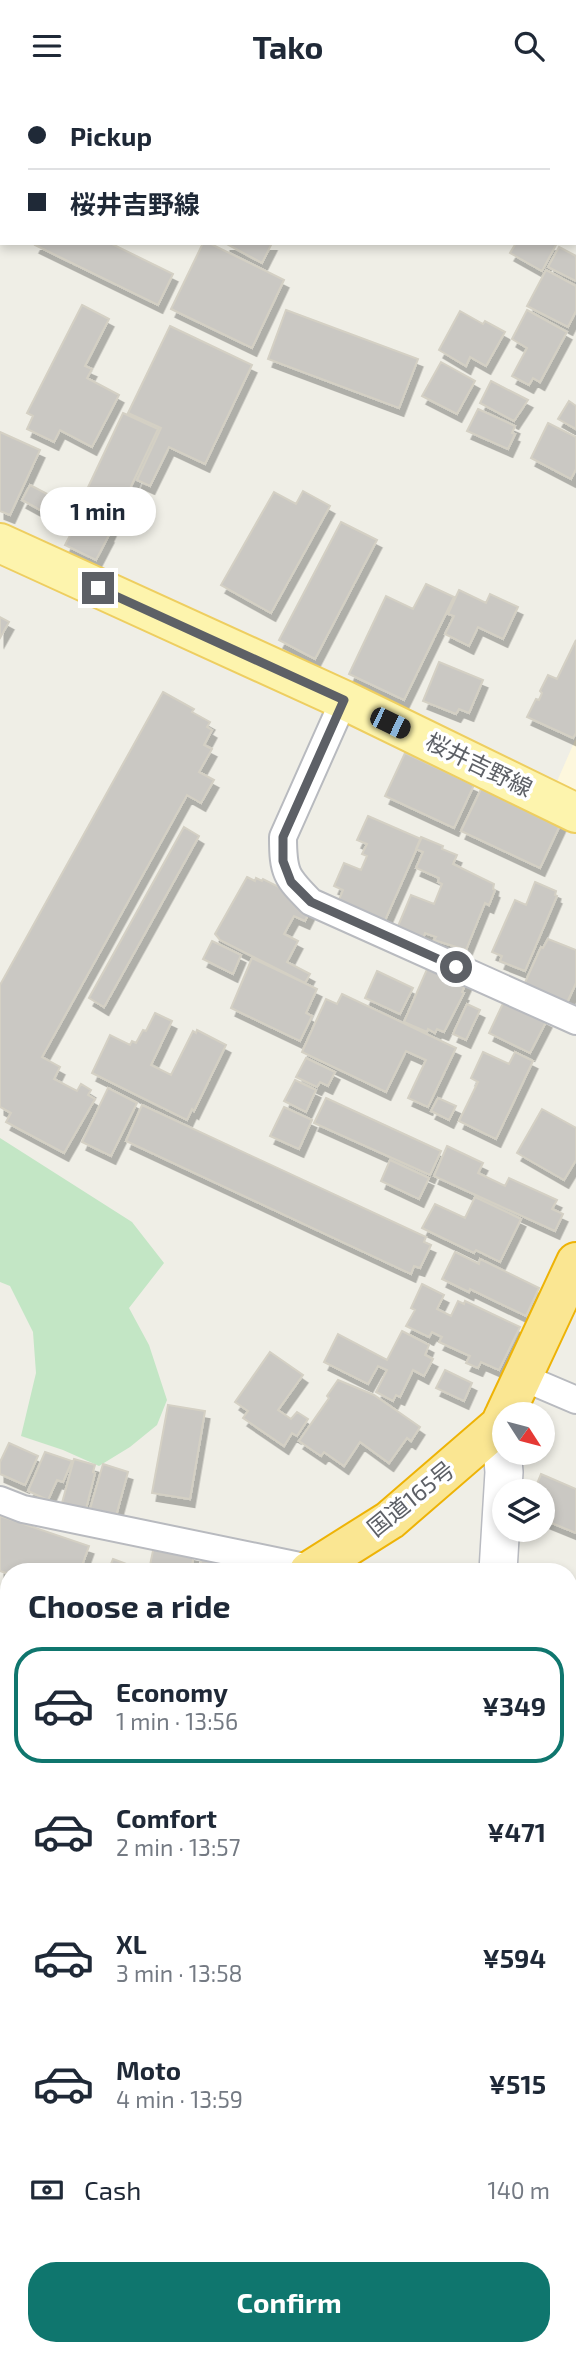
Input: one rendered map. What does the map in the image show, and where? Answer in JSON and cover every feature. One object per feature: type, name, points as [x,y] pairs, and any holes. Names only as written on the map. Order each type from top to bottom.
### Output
[{"type":"highway","name":"国道165号","points":[[510,1402],[576,1262]]},
{"type":"highway","name":"国道165号","points":[[322,1563],[390,1520],[492,1428]]},
{"type":"main road","name":"桜井吉野線","points":[[0,543],[344,700],[576,813]]},
{"type":"street","points":[[344,700],[283,837],[283,861],[291,882],[311,902],[576,1021]]},
{"type":"street","points":[[522,1377],[576,1400]]},
{"type":"street","points":[[498,1563],[503,1465]]},
{"type":"street","points":[[0,1500],[23,1509],[278,1563]]},
{"type":"shaded area","points":[[576,738],[576,796],[555,786]]},
{"type":"green space","points":[[0,1138],[132,1222],[164,1263],[129,1308],[149,1345],[167,1400],[157,1425],[130,1447],[99,1466],[21,1436],[36,1373],[33,1332],[10,1286],[0,1282]]},
{"type":"building","points":[[35,245],[114,245],[173,274],[158,305]]},
{"type":"building","points":[[202,245],[213,245],[284,280],[252,348],[171,309]]},
{"type":"building","points":[[229,245],[271,245],[262,263]]},
{"type":"building","points":[[515,245],[556,245],[542,271],[510,253]]},
{"type":"building","points":[[559,247],[576,256],[576,281],[548,267]]},
{"type":"building","points":[[546,270],[576,286],[576,311],[568,327],[527,306]]},
{"type":"building","points":[[82,305],[109,319],[85,366],[92,369],[87,378],[119,395],[92,447],[60,430],[54,442],[27,429],[33,416],[27,413]]},
{"type":"building","points":[[286,310],[418,359],[399,408],[268,359]]},
{"type":"building","points":[[527,310],[567,332],[540,382],[533,378],[529,385],[512,376],[527,348],[512,339]]},
{"type":"building","points":[[460,311],[505,332],[486,366],[470,357],[466,366],[439,350]]},
{"type":"building","points":[[170,326],[252,365],[205,464],[169,447],[150,486],[137,480],[161,428],[128,413]]},
{"type":"building","points":[[441,362],[475,381],[457,414],[422,396]]},
{"type":"building","points":[[491,381],[528,400],[514,421],[480,403]]},
{"type":"building","points":[[569,401],[576,406],[576,429],[558,419]]},
{"type":"building","points":[[478,409],[515,426],[512,433],[515,434],[508,449],[467,431]]},
{"type":"building","points":[[123,413],[158,429],[109,533],[74,517]]},
{"type":"building","points":[[548,423],[576,437],[576,469],[571,479],[531,458]]},
{"type":"building","points":[[0,432],[40,450],[10,515],[0,511]]},
{"type":"building","points":[[30,485],[51,496],[44,512],[22,500]]},
{"type":"building","points":[[303,491],[330,506],[271,613],[221,585],[274,492],[296,504]]},
{"type":"building","points":[[78,520],[109,535],[96,560],[65,545]]},
{"type":"building","points":[[341,522],[377,540],[315,659],[279,640]]},
{"type":"building","points":[[426,584],[454,597],[404,700],[349,674],[386,596],[413,609]]},
{"type":"building","points":[[459,590],[486,603],[490,594],[518,607],[503,639],[478,627],[469,646],[445,634],[454,616],[448,614]]},
{"type":"building","points":[[0,617],[9,622],[0,638]]},
{"type":"building","points":[[576,640],[576,733],[573,738],[527,717],[536,699],[539,700],[542,693],[540,691],[548,675],[557,679]]},
{"type":"building","points":[[439,662],[483,680],[469,713],[459,709],[456,714],[423,701]]},
{"type":"building","points":[[163,692],[194,709],[192,712],[210,722],[207,727],[212,730],[204,745],[212,749],[199,772],[214,780],[201,803],[187,795],[42,1057],[60,1067],[54,1079],[77,1091],[81,1084],[91,1090],[88,1095],[95,1099],[64,1153],[6,1122],[11,1113],[0,1107],[0,985]]},
{"type":"building","points":[[405,753],[474,785],[454,828],[385,796]]},
{"type":"building","points":[[482,787],[561,823],[540,868],[461,831]]},
{"type":"building","points":[[368,816],[421,839],[383,925],[337,905],[343,890],[334,886],[344,863],[361,870],[367,856],[362,854],[367,844],[357,840]]},
{"type":"building","points":[[184,827],[199,836],[104,1007],[89,998]]},
{"type":"building","points":[[421,837],[457,855],[453,864],[494,884],[495,890],[489,905],[485,903],[466,950],[434,940],[436,937],[425,933],[422,942],[396,931],[411,895],[434,904],[442,884],[438,882],[439,878],[416,868],[423,852],[416,849]]},
{"type":"building","points":[[247,877],[255,881],[256,878],[262,881],[263,879],[299,897],[312,907],[305,921],[294,916],[284,934],[298,941],[287,962],[310,974],[305,983],[220,940],[215,934]]},
{"type":"building","points":[[535,882],[556,891],[557,896],[525,971],[500,961],[502,956],[492,952],[515,900],[526,905]]},
{"type":"building","points":[[548,939],[576,950],[576,983],[565,1007],[523,987],[541,947],[543,948]]},
{"type":"building","points":[[212,941],[241,955],[233,974],[203,959]]},
{"type":"building","points":[[252,958],[317,989],[306,1013],[312,1016],[300,1041],[231,1008]]},
{"type":"building","points":[[431,960],[469,977],[444,1032],[437,1029],[435,1033],[428,1029],[427,1032],[404,1022]]},
{"type":"building","points":[[377,971],[413,988],[400,1014],[365,998]]},
{"type":"building","points":[[342,994],[456,1048],[428,1107],[408,1098],[426,1060],[406,1051],[386,1092],[302,1052],[326,999],[337,1004]]},
{"type":"building","points":[[505,999],[547,1020],[530,1053],[489,1033]]},
{"type":"building","points":[[467,1004],[480,1010],[466,1040],[453,1034]]},
{"type":"building","points":[[155,1013],[172,1021],[151,1065],[171,1075],[193,1031],[196,1033],[197,1030],[226,1045],[187,1120],[92,1073],[110,1035],[130,1045],[132,1041],[136,1043]]},
{"type":"building","points":[[483,1052],[509,1064],[515,1052],[533,1061],[496,1139],[459,1121],[478,1082],[471,1078]]},
{"type":"building","points":[[306,1058],[335,1072],[328,1086],[320,1082],[317,1087],[296,1077]]},
{"type":"building","points":[[295,1080],[316,1090],[306,1112],[284,1101]]},
{"type":"building","points":[[108,1088],[137,1103],[111,1156],[82,1142]]},
{"type":"building","points":[[326,1098],[441,1151],[430,1175],[314,1123]]},
{"type":"building","points":[[438,1098],[456,1106],[449,1120],[431,1111]]},
{"type":"building","points":[[142,1105],[426,1237],[424,1242],[431,1245],[420,1268],[414,1266],[411,1274],[126,1141]]},
{"type":"building","points":[[284,1107],[312,1120],[299,1149],[270,1136]]},
{"type":"building","points":[[542,1109],[576,1128],[576,1160],[564,1180],[517,1153]]},
{"type":"building","points":[[447,1146],[483,1163],[478,1173],[505,1186],[509,1178],[557,1200],[552,1209],[563,1214],[555,1231],[434,1176]]},
{"type":"building","points":[[390,1160],[429,1178],[419,1199],[381,1181]]},
{"type":"building","points":[[475,1197],[521,1219],[500,1262],[476,1250],[474,1253],[422,1228],[435,1204],[465,1218]]},
{"type":"building","points":[[455,1252],[479,1264],[480,1259],[539,1288],[526,1316],[470,1289],[469,1292],[442,1279]]},
{"type":"building","points":[[422,1284],[444,1295],[437,1309],[451,1316],[458,1301],[464,1304],[465,1301],[520,1327],[499,1370],[481,1362],[478,1368],[466,1363],[470,1356],[439,1342],[442,1337],[432,1332],[429,1337],[406,1326],[415,1310],[411,1308]]},
{"type":"building","points":[[402,1331],[429,1345],[425,1355],[433,1359],[424,1376],[413,1370],[400,1397],[396,1395],[393,1401],[376,1392],[387,1370],[378,1366],[368,1384],[324,1362],[338,1334],[387,1360]]},
{"type":"building","points":[[270,1352],[303,1375],[278,1410],[291,1419],[297,1412],[308,1419],[297,1436],[292,1433],[284,1446],[243,1418],[248,1411],[235,1402]]},
{"type":"building","points":[[445,1370],[472,1383],[464,1401],[436,1388]]},
{"type":"building","points":[[338,1380],[374,1395],[420,1427],[411,1441],[407,1438],[389,1463],[360,1442],[344,1466],[324,1452],[321,1456],[299,1441],[329,1398],[327,1396]]},
{"type":"building","points":[[168,1405],[205,1411],[190,1499],[152,1493]]},
{"type":"building","points":[[9,1443],[38,1456],[25,1485],[0,1474],[0,1462]]},
{"type":"building","points":[[45,1452],[72,1461],[63,1482],[57,1480],[48,1500],[28,1491]]},
{"type":"building","points":[[74,1459],[95,1465],[86,1509],[62,1503]]},
{"type":"building","points":[[103,1464],[128,1472],[116,1516],[90,1509]]},
{"type":"building","points":[[541,1474],[553,1479],[539,1479]]},
{"type":"building","points":[[555,1480],[576,1489],[576,1533],[555,1524]]},
{"type":"building","points":[[0,1516],[89,1546],[83,1563],[0,1563]]},
{"type":"building","points":[[154,1546],[194,1554],[192,1563],[150,1563]]},
{"type":"building","points":[[203,1556],[227,1563],[201,1563]]},
{"type":"route","points":[[98,588],[344,700],[283,837],[283,861],[291,882],[311,902],[456,967]]}]
